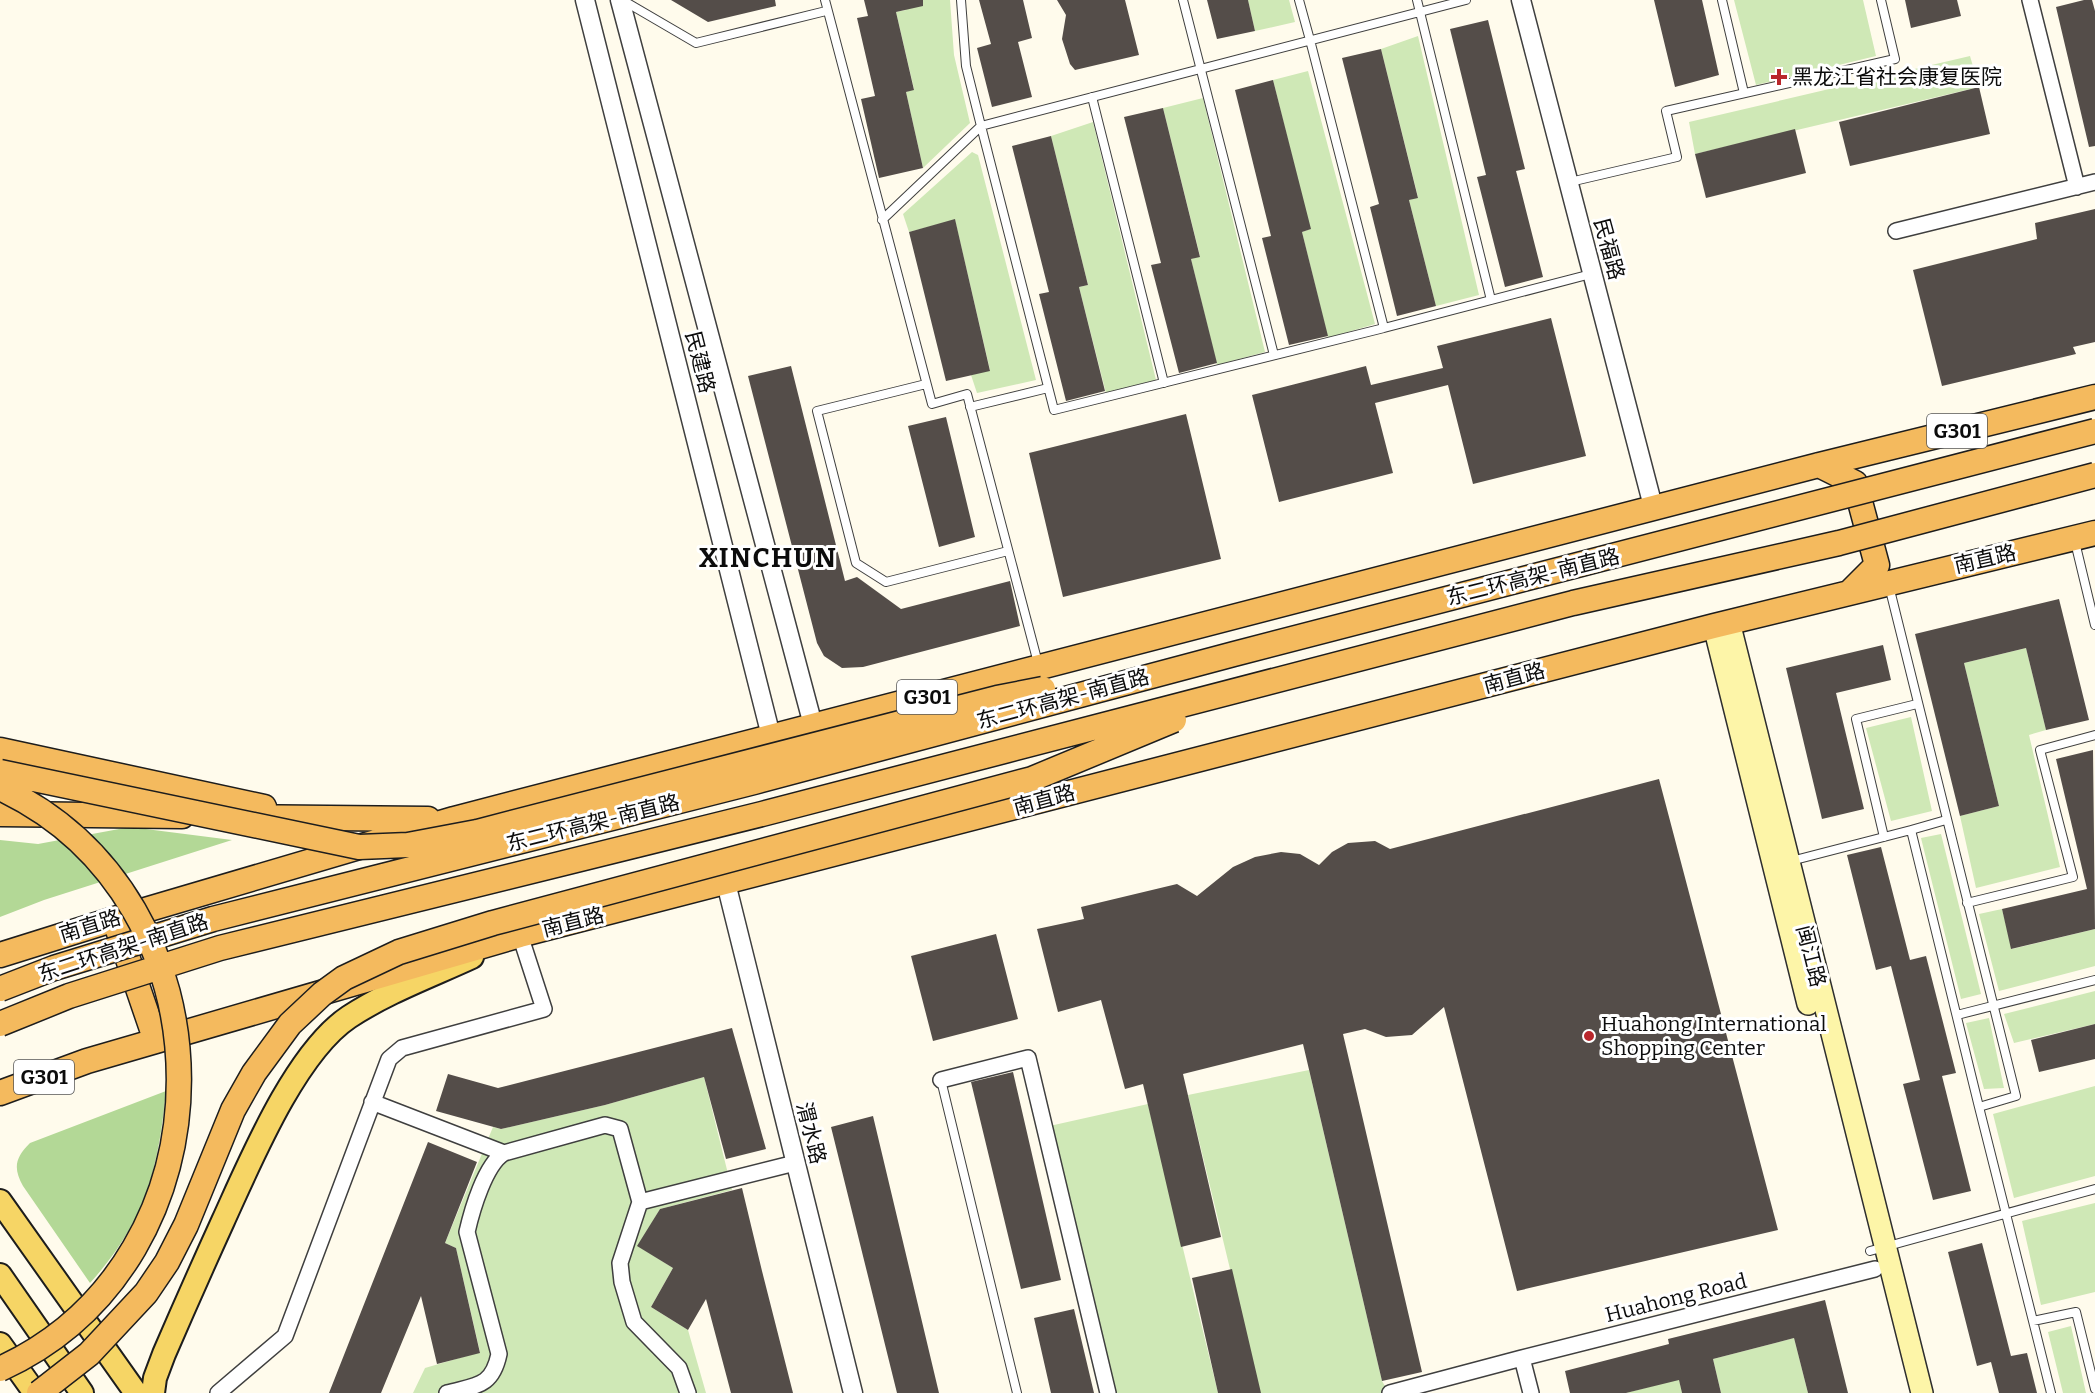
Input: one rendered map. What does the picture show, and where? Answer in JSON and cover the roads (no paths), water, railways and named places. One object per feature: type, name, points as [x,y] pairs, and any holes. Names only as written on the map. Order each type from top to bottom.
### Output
[{"type":"highway","name":"南直路","points":[[0,955],[454,819],[1654,510],[1819,465],[2095,397]]},
{"type":"highway","name":"东二环高架-南直路","points":[[0,989],[54,968],[213,919],[742,785],[1234,654],[2095,431]]},
{"type":"highway","points":[[1819,465],[1855,483],[1877,565],[1850,592]]},
{"type":"highway","name":"东二环高架-南直路","points":[[0,1024],[69,996],[220,948],[762,814],[1574,603],[1839,543],[2095,475]]},
{"type":"highway","name":"南直路","points":[[0,1093],[87,1061],[520,935],[1722,624],[2085,536]]},
{"type":"highway","points":[[0,772],[359,847],[408,846],[477,832],[997,698],[1234,654]]},
{"type":"highway","points":[[37,1393],[89,1354],[146,1293],[167,1262],[186,1226],[233,1110],[254,1073],[290,1024],[322,994],[344,978],[399,952],[493,923],[1032,779],[1250,689]]},
{"type":"highway","points":[[0,750],[314,818]]},
{"type":"highway","points":[[0,788],[30,803],[65,829],[87,848],[127,897],[146,929],[161,964],[180,1057],[170,1155],[155,1204],[133,1251],[108,1287],[73,1324],[35,1352],[0,1370]]},
{"type":"highway","points":[[0,814],[454,819]]},
{"type":"highway","points":[[115,919],[156,1041]]},
{"type":"main road","name":"闽江路","points":[[1722,624],[1876,1256],[1906,1393]]},
{"type":"main road","points":[[153,1393],[155,1378],[164,1354],[260,1139],[283,1100],[328,1034],[349,1017],[393,993],[520,935]]},
{"type":"main road","points":[[0,1202],[136,1393]]},
{"type":"main road","name":"闽江路","points":[[1876,1256],[1922,1393]]},
{"type":"main road","points":[[0,1275],[82,1393]]},
{"type":"main road","points":[[0,1344],[37,1393]]},
{"type":"street","name":"民建路","points":[[585,0],[771,736]]},
{"type":"street","name":"民建路","points":[[621,0],[813,725]]},
{"type":"street","name":"民福路","points":[[1521,0],[1654,510]]},
{"type":"street","points":[[2030,0],[2077,187]]},
{"type":"street","points":[[1896,231],[2095,182]]},
{"type":"street","name":"渭水路","points":[[726,883],[854,1393]]},
{"type":"street","points":[[218,1393],[285,1336],[389,1059],[402,1048],[544,1009],[520,935]]},
{"type":"street","points":[[941,1080],[1028,1058],[1108,1393]]},
{"type":"street","points":[[372,1102],[504,1153]]},
{"type":"street","points":[[447,1393],[487,1382],[495,1371],[499,1354],[467,1232],[471,1216],[494,1160],[504,1153],[605,1125],[620,1129],[640,1202],[620,1263],[622,1282],[634,1323],[679,1368],[688,1393]]},
{"type":"street","points":[[640,1202],[795,1163]]},
{"type":"street","name":"Huahong Road","points":[[1390,1393],[1522,1359],[1876,1256]]},
{"type":"street","points":[[1522,1359],[1531,1393]]},
{"type":"lane","points":[[621,0],[696,43],[826,11]]},
{"type":"lane","points":[[825,0],[826,11],[932,404],[967,394],[1039,668]]},
{"type":"lane","points":[[961,0],[966,66],[1054,411],[1592,274]]},
{"type":"lane","points":[[1183,0],[1274,356]]},
{"type":"lane","points":[[1299,0],[1384,328]]},
{"type":"lane","points":[[1417,0],[1491,300]]},
{"type":"lane","points":[[882,220],[981,126],[1466,0]]},
{"type":"lane","points":[[1722,0],[1744,93]]},
{"type":"lane","points":[[1568,183],[1677,157],[1666,111],[1895,59],[1881,0]]},
{"type":"lane","points":[[1092,97],[1164,383]]},
{"type":"lane","points":[[926,384],[818,411],[856,563],[886,582],[1008,551]]},
{"type":"lane","points":[[970,407],[1048,388]]},
{"type":"lane","points":[[2085,536],[2095,625]]},
{"type":"lane","points":[[1888,582],[2016,1096],[1979,1107]]},
{"type":"lane","points":[[1884,837],[1856,719],[1917,704]]},
{"type":"lane","points":[[1967,903],[2073,877],[2040,750],[2095,735]]},
{"type":"lane","points":[[1780,864],[1946,820]]},
{"type":"lane","points":[[1911,830],[2051,1393]]},
{"type":"lane","points":[[1957,1015],[2095,981]]},
{"type":"lane","points":[[941,1080],[1017,1393]]},
{"type":"lane","points":[[1876,1256],[2006,1213],[2095,1189]]},
{"type":"lane","points":[[2032,1321],[2076,1312],[2095,1389]]},
{"type":"place","name":"黑龙江省社会康复医院","points":[[1779,77]]},
{"type":"place","name":"Huahong International Shopping Center","points":[[1589,1036]]},
{"type":"district","name":"XINCHUN","points":[[768,558]]}]
